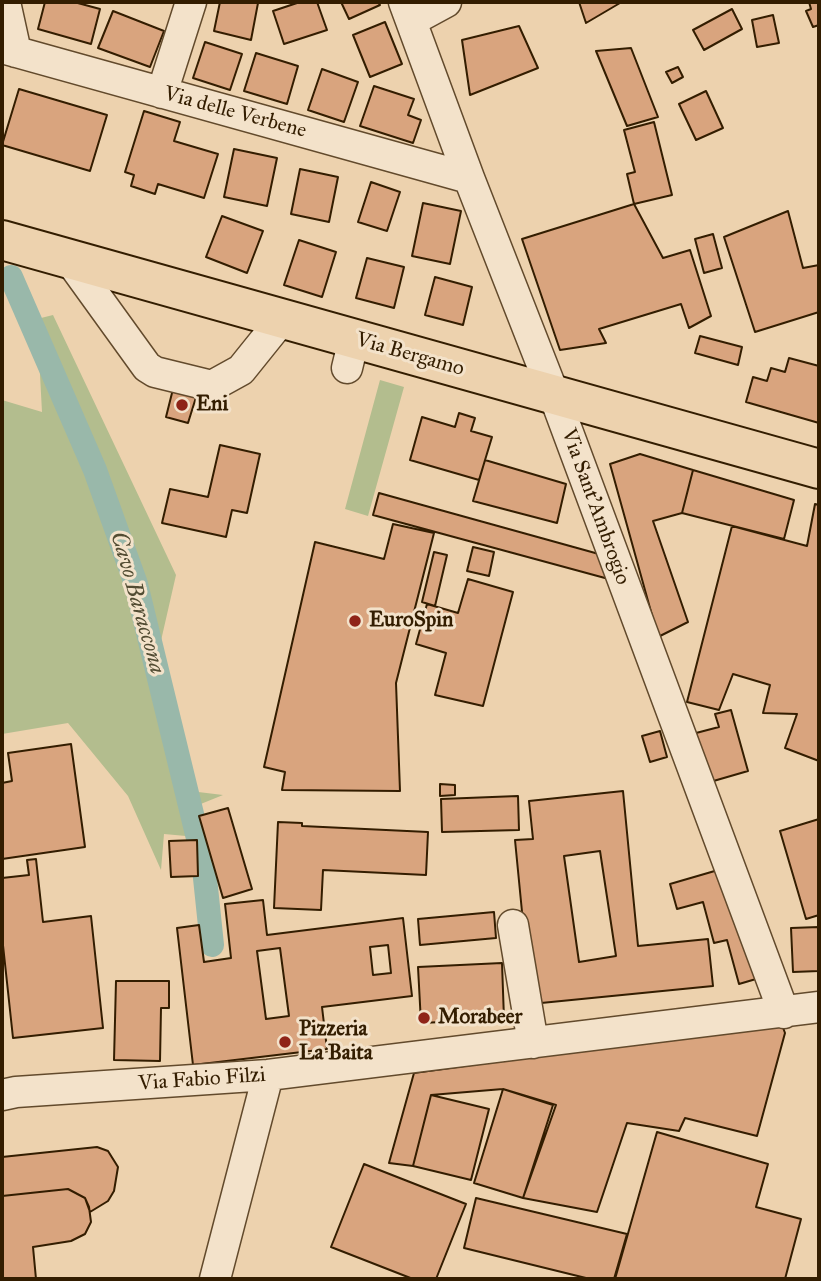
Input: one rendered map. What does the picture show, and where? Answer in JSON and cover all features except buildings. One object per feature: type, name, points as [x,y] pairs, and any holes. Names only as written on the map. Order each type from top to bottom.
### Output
[{"type":"main road","name":"Via Bergamo","points":[[2,240],[282,319],[351,354],[554,395],[819,469]]},
{"type":"street","points":[[5,2],[9,50]]},
{"type":"street","points":[[162,93],[191,2]]},
{"type":"street","points":[[408,11],[446,2]]},
{"type":"street","name":"Via Sant'Ambrogio","points":[[408,11],[784,1013]]},
{"type":"street","name":"Via delle Verbene","points":[[9,50],[470,178]]},
{"type":"street","points":[[69,259],[148,367],[155,372],[212,386],[241,370],[282,319]]},
{"type":"street","points":[[513,925],[533,1043]]},
{"type":"street","name":"Via Fabio Filzi","points":[[2,1095],[268,1075],[819,1007]]},
{"type":"street","points":[[215,1279],[268,1075]]},
{"type":"green space","points":[[53,315],[176,575],[160,645],[190,791],[223,795],[181,812],[186,836],[164,834],[161,870],[128,796],[68,723],[2,734],[2,400],[42,412],[37,319]]},
{"type":"green space","points":[[380,380],[404,387],[368,516],[345,509]]},
{"type":"waterway","name":"Cavo Baraccona","points":[[11,277],[95,470],[136,584],[203,859],[212,945]]},
{"type":"place","name":"Eni","points":[[182,405]]},
{"type":"place","name":"EuroSpin","points":[[355,621]]},
{"type":"place","name":"Morabeer","points":[[424,1018]]},
{"type":"place","name":"Pizzeria La Baita","points":[[285,1042]]}]
